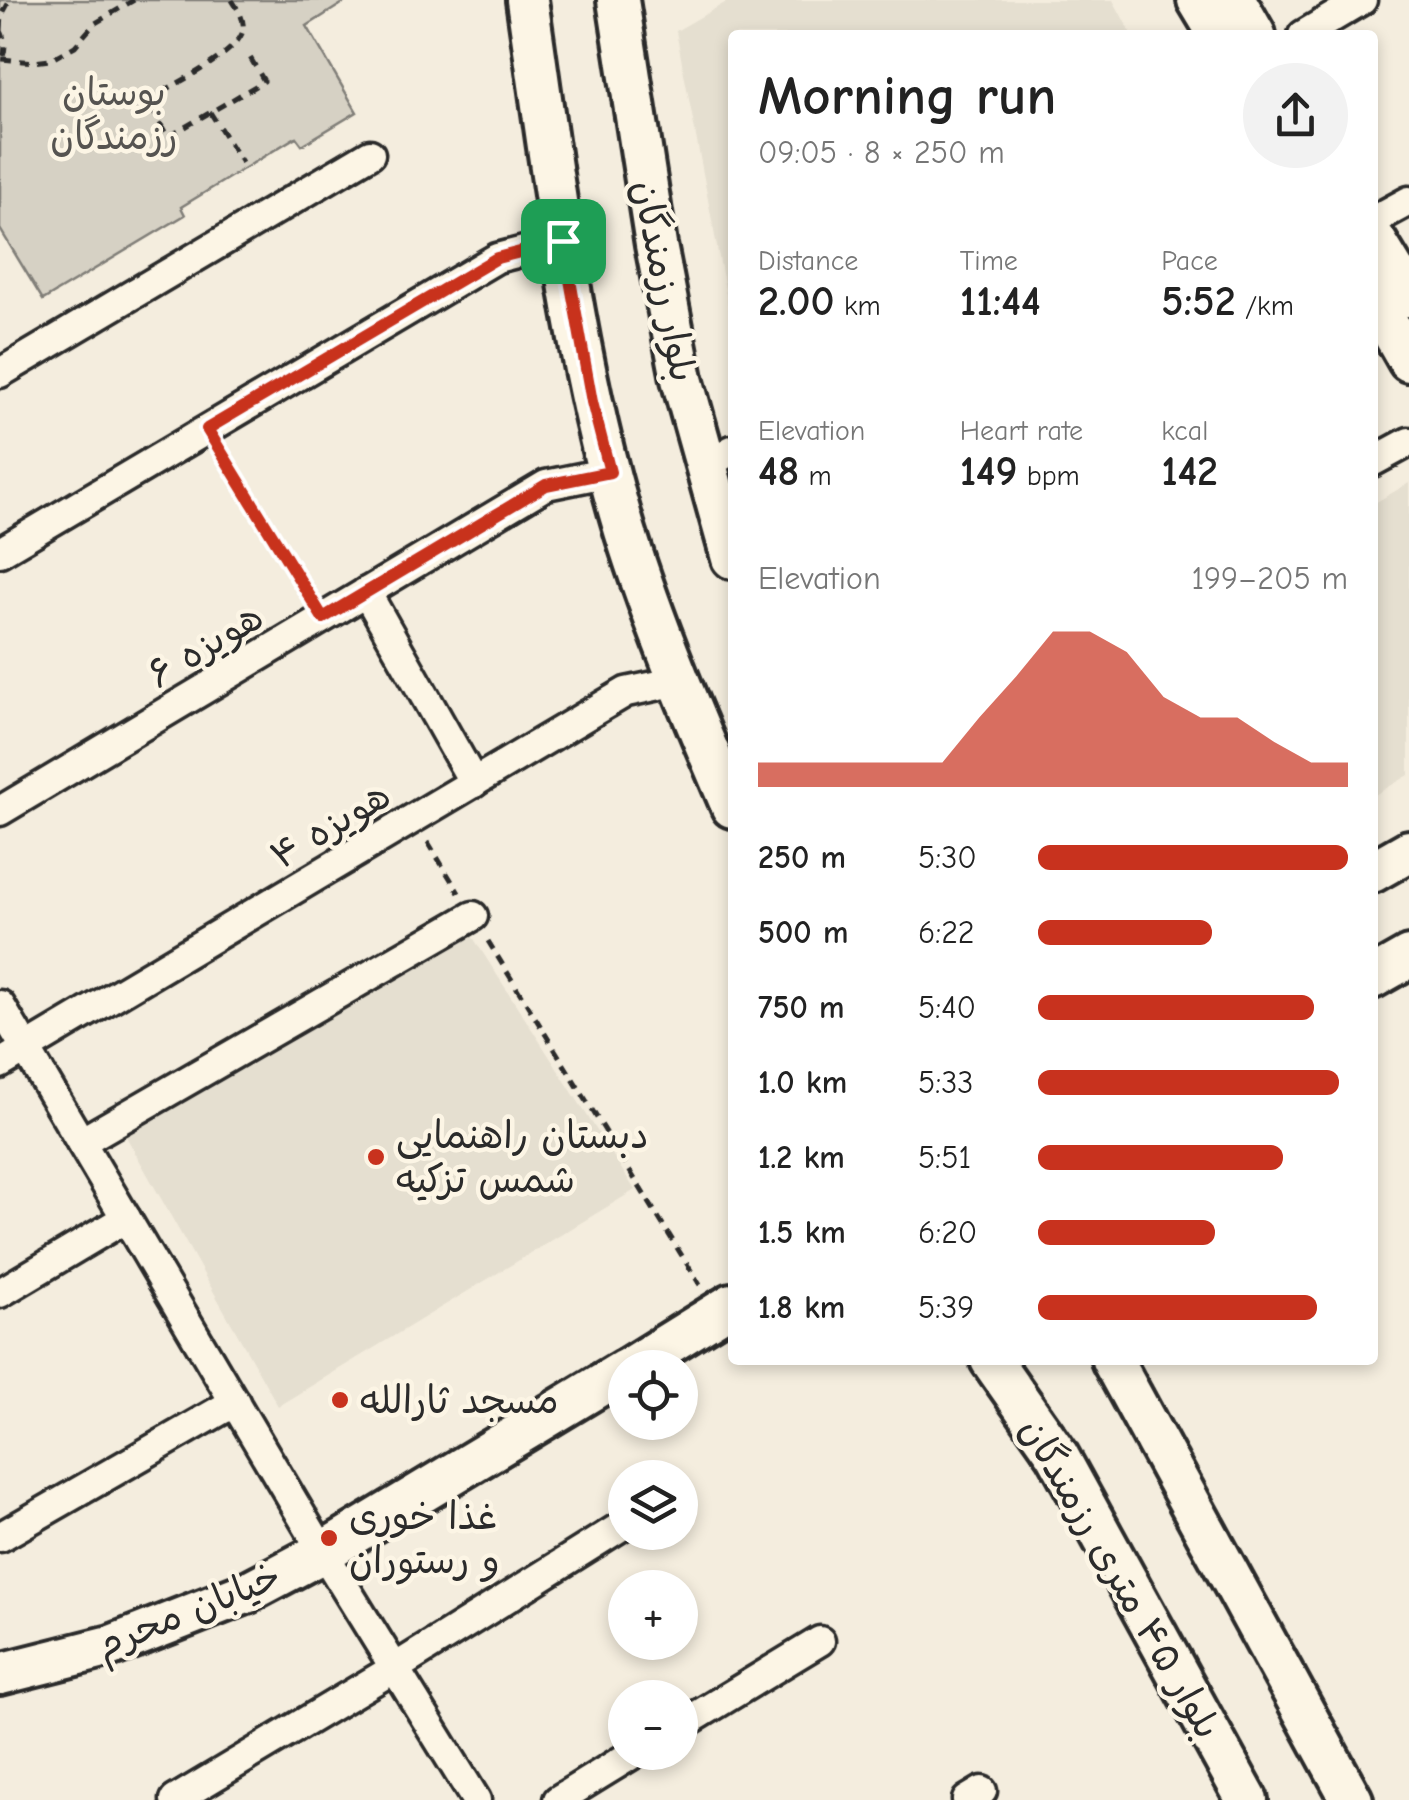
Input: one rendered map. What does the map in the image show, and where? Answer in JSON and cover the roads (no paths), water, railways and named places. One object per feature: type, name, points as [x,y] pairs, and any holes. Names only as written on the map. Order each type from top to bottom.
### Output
[{"type":"main road","points":[[527,0],[592,402],[625,530],[678,681],[728,798]]},
{"type":"main road","name":"بلوار رزمندگان","points":[[618,0],[682,379],[719,458],[728,527]]},
{"type":"main road","points":[[1198,0],[1216,30]]},
{"type":"main road","points":[[1235,0],[1252,30]]},
{"type":"main road","points":[[1378,245],[1409,296]]},
{"type":"main road","points":[[1378,307],[1409,361]]},
{"type":"main road","points":[[1378,869],[1409,851]]},
{"type":"main road","points":[[1378,975],[1409,957]]},
{"type":"main road","name":"خیابان محرم","points":[[658,1350],[725,1309]]},
{"type":"main road","name":"بلوار ۴۵ متری رزمندگان","points":[[995,1365],[1057,1454],[1246,1800]]},
{"type":"main road","points":[[1115,1365],[1352,1800]]},
{"type":"main road","name":"خیابان محرم","points":[[0,1674],[111,1646],[246,1593],[324,1552],[608,1380]]},
{"type":"street","points":[[1311,30],[1362,0]]},
{"type":"street","points":[[0,373],[370,154]]},
{"type":"street","points":[[1378,218],[1409,200]]},
{"type":"street","points":[[0,552],[497,258],[563,241]]},
{"type":"street","points":[[1378,459],[1409,442]]},
{"type":"street","name":"هویزه ۶","points":[[0,812],[546,485],[610,472]]},
{"type":"street","points":[[366,592],[474,783]]},
{"type":"street","name":"هویزه ۴","points":[[0,1064],[626,692],[678,681]]},
{"type":"street","points":[[81,1142],[474,916]]},
{"type":"street","points":[[0,1005],[324,1552],[476,1800]]},
{"type":"street","points":[[0,1292],[126,1218]]},
{"type":"street","points":[[0,1537],[235,1402]]},
{"type":"street","points":[[175,1800],[608,1535]]},
{"type":"street","points":[[698,1715],[820,1641]]},
{"type":"street","points":[[558,1800],[608,1769]]},
{"type":"place","name":"دبستان راهنمایی شمس تزکیه","points":[[376,1157]]},
{"type":"place","name":"مسجد ثارالله","points":[[340,1400]]},
{"type":"place","name":"غذا خوری و رستوران","points":[[329,1538]]},
{"type":"park label","name":"بوستان رزمندگان","points":[[114,114]]}]
